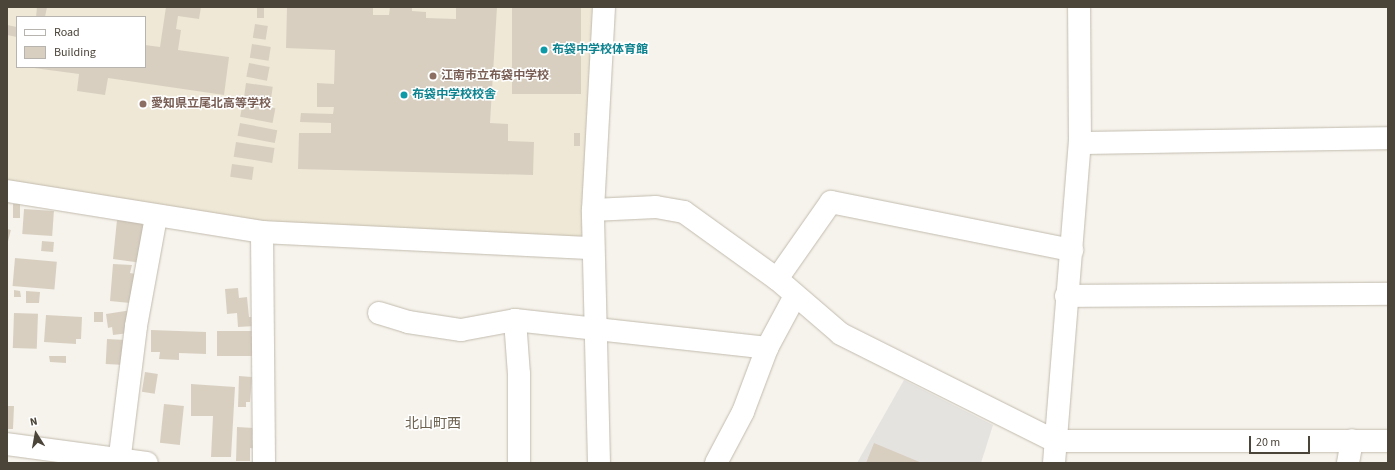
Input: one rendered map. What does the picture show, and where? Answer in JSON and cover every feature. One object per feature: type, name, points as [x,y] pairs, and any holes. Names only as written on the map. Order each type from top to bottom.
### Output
[{"type":"street","points":[[599,463],[593,210],[604,7]]},
{"type":"street","points":[[1054,463],[1066,296],[1072,250],[1080,143],[1079,7]]},
{"type":"street","points":[[1080,143],[1388,138]]},
{"type":"street","points":[[7,191],[156,217],[262,232],[593,248]]},
{"type":"street","points":[[777,279],[831,202],[1072,250]]},
{"type":"street","points":[[593,210],[656,207],[684,212],[777,279],[841,334],[1055,441],[1388,441]]},
{"type":"street","points":[[120,462],[136,326],[156,217]]},
{"type":"street","points":[[262,232],[264,463]]},
{"type":"street","points":[[1066,296],[1388,294]]},
{"type":"street","points":[[716,463],[743,412],[767,348],[795,296]]},
{"type":"street","points":[[379,313],[408,322],[461,330],[516,320],[767,348]]},
{"type":"street","points":[[516,320],[519,374],[519,463]]},
{"type":"street","points":[[1348,463],[1352,440]]},
{"type":"street","points":[[7,444],[120,462],[146,463]]},
{"type":"shaded area","name":"江南市立布袋中学校","points":[[7,7],[593,7],[586,232],[580,238],[282,225],[7,181]]},
{"type":"shaded area","points":[[904,380],[993,425],[981,463],[857,463]]},
{"type":"building","points":[[37,7],[47,7],[45,16],[36,16]]},
{"type":"building","points":[[166,7],[201,7],[199,19],[178,16],[176,29],[181,30],[178,50],[229,57],[224,95],[108,78],[105,95],[77,91],[79,74],[34,68],[146,68],[146,45],[160,47]]},
{"type":"building","points":[[257,7],[264,7],[264,18],[257,18]]},
{"type":"building","name":"布袋中学校校舎","points":[[287,7],[373,7],[373,15],[389,15],[390,7],[412,7],[412,11],[426,12],[426,18],[456,19],[456,7],[497,7],[490,123],[508,124],[508,141],[534,142],[533,175],[298,169],[299,133],[331,133],[331,123],[300,122],[301,113],[333,114],[334,107],[317,107],[317,83],[334,84],[335,50],[286,48]]},
{"type":"building","name":"布袋中学校体育館","points":[[512,7],[581,7],[581,94],[512,94]]},
{"type":"building","points":[[255,24],[268,26],[266,40],[253,38]]},
{"type":"building","points":[[7,25],[16,27],[16,37],[7,35]]},
{"type":"building","points":[[252,44],[271,47],[269,61],[250,58]]},
{"type":"building","points":[[249,63],[270,67],[267,81],[246,77]]},
{"type":"building","points":[[246,83],[273,87],[271,102],[244,98]]},
{"type":"building","points":[[243,102],[275,108],[273,123],[240,117]]},
{"type":"building","points":[[240,123],[277,130],[275,143],[238,136]]},
{"type":"building","points":[[574,133],[580,133],[580,146],[574,146]]},
{"type":"building","points":[[236,142],[275,148],[272,163],[234,157]]},
{"type":"building","points":[[232,164],[254,167],[252,180],[230,177]]},
{"type":"building","points":[[13,204],[20,204],[20,218],[13,218]]},
{"type":"building","points":[[24,209],[54,211],[52,236],[22,234]]},
{"type":"building","points":[[117,220],[141,223],[146,229],[142,263],[113,259]]},
{"type":"building","points":[[7,229],[11,230],[7,246]]},
{"type":"building","points":[[42,241],[54,242],[53,252],[41,251]]},
{"type":"building","points":[[15,258],[57,262],[54,290],[13,286]]},
{"type":"building","points":[[113,264],[132,265],[130,273],[141,275],[130,303],[110,301]]},
{"type":"building","points":[[238,288],[239,298],[247,297],[249,317],[255,317],[255,326],[238,327],[237,313],[227,314],[225,289]]},
{"type":"building","points":[[14,290],[20,291],[21,297],[14,297]]},
{"type":"building","points":[[26,291],[40,292],[39,303],[26,303]]},
{"type":"building","points":[[132,310],[129,333],[113,335],[112,327],[108,328],[106,314]]},
{"type":"building","points":[[94,312],[103,312],[103,322],[94,322]]},
{"type":"building","points":[[14,313],[38,314],[37,349],[13,348]]},
{"type":"building","points":[[46,315],[82,317],[81,339],[76,339],[76,344],[44,342]]},
{"type":"building","points":[[151,330],[206,332],[206,354],[179,353],[179,360],[159,359],[160,352],[151,352]]},
{"type":"building","points":[[217,331],[254,331],[254,356],[217,356]]},
{"type":"building","points":[[107,339],[126,340],[125,365],[106,364]]},
{"type":"building","points":[[49,356],[66,356],[66,363],[50,362]]},
{"type":"building","points":[[145,372],[158,374],[155,394],[142,392]]},
{"type":"building","points":[[239,376],[252,377],[250,402],[246,402],[246,407],[238,407]]},
{"type":"building","points":[[191,384],[235,387],[231,457],[211,457],[213,416],[191,416]]},
{"type":"building","points":[[164,404],[184,406],[180,445],[160,443]]},
{"type":"building","points":[[7,406],[14,406],[13,429],[7,429]]},
{"type":"building","points":[[237,427],[254,428],[252,440],[257,441],[257,449],[250,448],[250,461],[236,461]]},
{"type":"building","points":[[874,443],[922,463],[866,463]]},
{"type":"place","name":"布袋中学校体育館","points":[[544,50]]},
{"type":"place","name":"江南市立布袋中学校","points":[[433,76]]},
{"type":"place","name":"布袋中学校校舎","points":[[404,95]]},
{"type":"place","name":"愛知県立尾北高等学校","points":[[143,104]]},
{"type":"district","name":"北山町西","points":[[433,424]]}]
